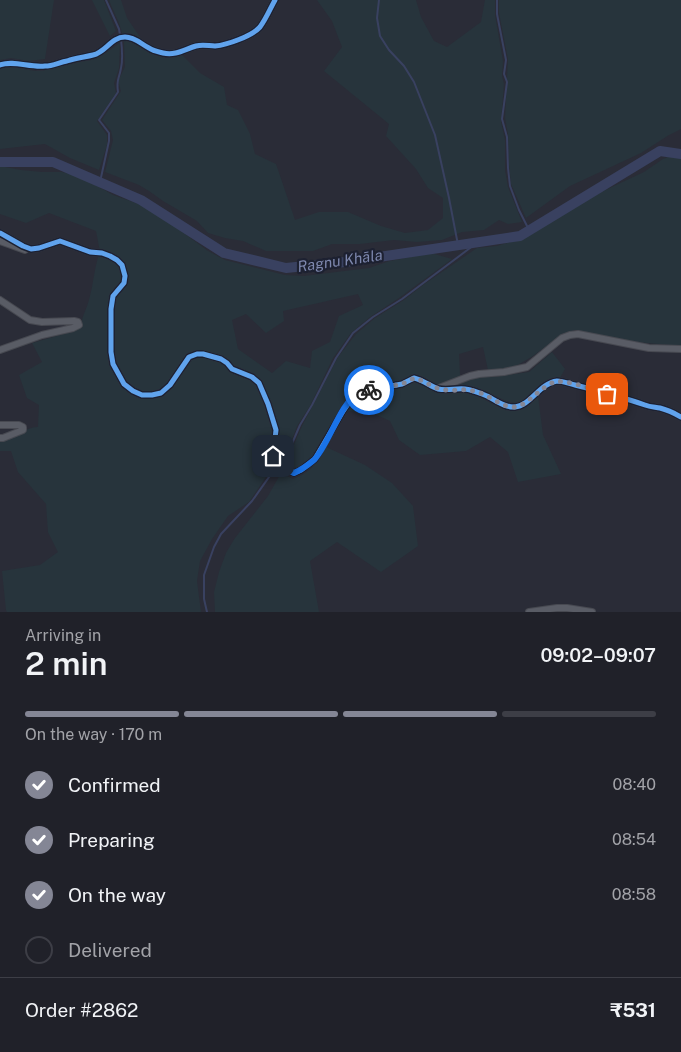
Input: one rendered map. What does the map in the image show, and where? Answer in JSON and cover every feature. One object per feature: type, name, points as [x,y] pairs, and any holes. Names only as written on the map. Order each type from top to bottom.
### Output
[{"type":"street","points":[[0,64],[13,63],[35,67],[48,66],[96,54],[118,37],[134,39],[164,54],[178,53],[203,45],[215,46],[225,44],[250,34],[259,28],[275,0]]},
{"type":"street","points":[[0,233],[31,249]]},
{"type":"street","points":[[0,241],[24,250],[60,241],[90,252],[102,253],[117,260],[122,265],[125,276],[124,283],[113,296],[111,308],[111,352],[117,374],[124,384],[142,395],[152,396],[160,393],[170,385],[188,357],[203,354],[221,359],[232,369],[252,377],[259,383],[276,430],[274,461],[294,473],[315,459],[343,411],[359,392],[402,384],[414,378],[424,381],[431,386],[447,390],[465,389],[475,391],[514,408],[555,381],[664,409],[681,417]]},
{"type":"street","points":[[0,300],[30,320],[42,322],[74,321],[78,322],[79,325],[42,335],[0,350]]},
{"type":"street","points":[[438,388],[470,376],[527,367],[555,343],[570,335],[578,334],[649,348],[681,349]]},
{"type":"street","points":[[0,425],[19,425],[23,427],[23,430],[0,438]]},
{"type":"street","points":[[529,612],[567,608],[592,612]]},
{"type":"shaded area","points":[[0,0],[54,0],[45,59],[29,61],[11,58],[0,60]]},
{"type":"shaded area","points":[[92,0],[104,0],[116,31],[110,36]]},
{"type":"shaded area","points":[[109,0],[121,0],[127,18],[142,40],[131,34],[122,34]]},
{"type":"shaded area","points":[[317,0],[416,0],[421,17],[434,41],[447,47],[481,22],[485,0],[495,0],[495,15],[503,61],[502,76],[504,84],[501,122],[505,140],[505,170],[508,187],[522,222],[508,224],[499,220],[484,230],[462,232],[442,240],[417,242],[394,240],[360,244],[332,244],[313,251],[266,251],[243,241],[208,233],[197,221],[139,185],[105,172],[113,140],[111,131],[102,120],[121,91],[118,81],[125,67],[124,41],[132,41],[163,56],[171,57],[181,54],[200,73],[224,87],[227,105],[238,110],[250,134],[255,154],[276,164],[295,220],[319,212],[348,212],[381,226],[405,233],[428,230],[443,218],[443,198],[428,188],[416,169],[386,136],[389,124],[324,71],[342,47],[332,21]]},
{"type":"shaded area","points":[[499,0],[681,0],[681,129],[641,153],[570,186],[526,218],[511,184],[508,134],[505,118],[508,59],[499,13]]},
{"type":"shaded area","points":[[120,43],[119,68],[114,83],[116,93],[97,121],[107,135],[107,145],[99,170],[70,158],[45,144],[0,149],[0,67],[34,71],[47,70],[70,63],[94,59]]},
{"type":"shaded area","points":[[681,152],[681,346],[637,342],[575,330],[564,333],[516,366],[503,369],[488,370],[483,347],[459,354],[460,376],[446,383],[438,385],[424,378],[413,376],[393,383],[372,385],[360,389],[349,397],[341,407],[323,443],[315,454],[305,463],[292,469],[281,464],[293,447],[338,357],[356,334],[375,318],[404,300],[477,248],[497,246],[532,233],[597,194],[644,172],[663,159]]},
{"type":"shaded area","points":[[0,166],[21,170],[62,172],[80,176],[113,195],[154,211],[208,251],[225,260],[285,275],[304,276],[369,268],[390,261],[431,253],[452,259],[370,317],[351,333],[333,358],[310,406],[297,426],[290,445],[278,462],[275,458],[278,437],[265,390],[232,365],[196,352],[173,379],[159,391],[150,393],[136,390],[123,379],[114,356],[113,318],[116,297],[125,283],[125,267],[100,252],[96,231],[49,213],[26,223],[0,214]],"holes":[[[358,294],[363,305],[339,316],[330,342],[312,351],[310,368],[286,361],[272,373],[238,349],[232,320],[246,314],[266,333],[284,321],[283,311]]]},
{"type":"shaded area","points":[[103,256],[119,265],[122,272],[122,280],[112,295],[110,360],[134,394],[162,394],[192,359],[212,358],[237,371],[257,386],[265,402],[271,423],[274,434],[272,468],[249,502],[228,516],[200,561],[197,581],[201,612],[7,612],[6,610],[2,571],[40,565],[58,552],[48,532],[46,504],[18,472],[11,451],[0,451],[0,441],[38,427],[39,405],[27,398],[19,375],[42,362],[32,343],[74,331],[81,327],[98,257]]},
{"type":"shaded area","points":[[552,352],[565,369],[560,378],[540,386],[523,401],[515,403],[506,401],[483,390],[447,388],[480,376],[493,377],[529,372]]},
{"type":"shaded area","points":[[415,381],[435,390],[448,393],[471,394],[509,410],[519,410],[530,404],[538,396],[543,435],[561,474],[518,482],[508,452],[490,437],[466,451],[420,455],[399,440],[390,421],[372,413],[347,411],[355,400],[362,395]]},
{"type":"shaded area","points":[[326,447],[365,465],[392,483],[413,506],[418,546],[381,572],[337,542],[310,561],[319,612],[215,612],[214,592],[219,572],[226,553],[235,538],[268,496],[281,473],[293,479],[304,474],[317,462]]},
{"type":"waterway","points":[[106,0],[120,35]]},
{"type":"waterway","points":[[379,0],[377,18],[380,36],[414,82],[435,135],[458,245]]},
{"type":"waterway","points":[[497,0],[497,14],[506,60],[504,74],[507,82],[502,119],[507,137],[510,186],[529,230]]},
{"type":"waterway","points":[[100,182],[109,133],[99,120],[118,92],[122,61],[121,39]]},
{"type":"waterway","name":"Ragnu Khāla","points":[[0,162],[53,162],[141,200],[224,253],[286,268],[345,262],[520,236],[660,151],[681,154]]},
{"type":"waterway","points":[[207,612],[204,599],[204,575],[214,547],[221,534],[252,501],[291,446],[300,425],[336,358],[353,333],[478,242]]},
{"type":"cycle path","points":[[0,65],[11,63],[39,66],[51,65],[93,55],[102,51],[116,39],[125,37],[135,39],[154,51],[168,54],[199,45],[215,46],[226,44],[239,40],[260,27],[275,0]]},
{"type":"cycle path","points":[[0,233],[31,249],[60,241],[90,252],[102,253],[117,260],[122,265],[125,276],[124,283],[113,296],[111,309],[111,352],[113,364],[124,384],[142,395],[161,393],[170,385],[189,357],[203,354],[221,359],[232,369],[252,377],[259,383],[276,430],[274,461],[280,467],[294,473],[315,459],[343,411],[359,392],[402,384],[414,378],[438,389],[468,389],[511,407],[526,403],[545,386],[559,381],[663,409],[681,417]]},
{"type":"way so far","points":[[369,390],[395,386],[414,378],[424,381],[431,386],[447,390],[465,389],[482,393],[514,408],[528,401],[555,381],[607,394]]},
{"type":"route","points":[[273,456],[274,461],[280,466],[294,473],[301,470],[315,459],[353,397],[359,392],[369,390]]}]
